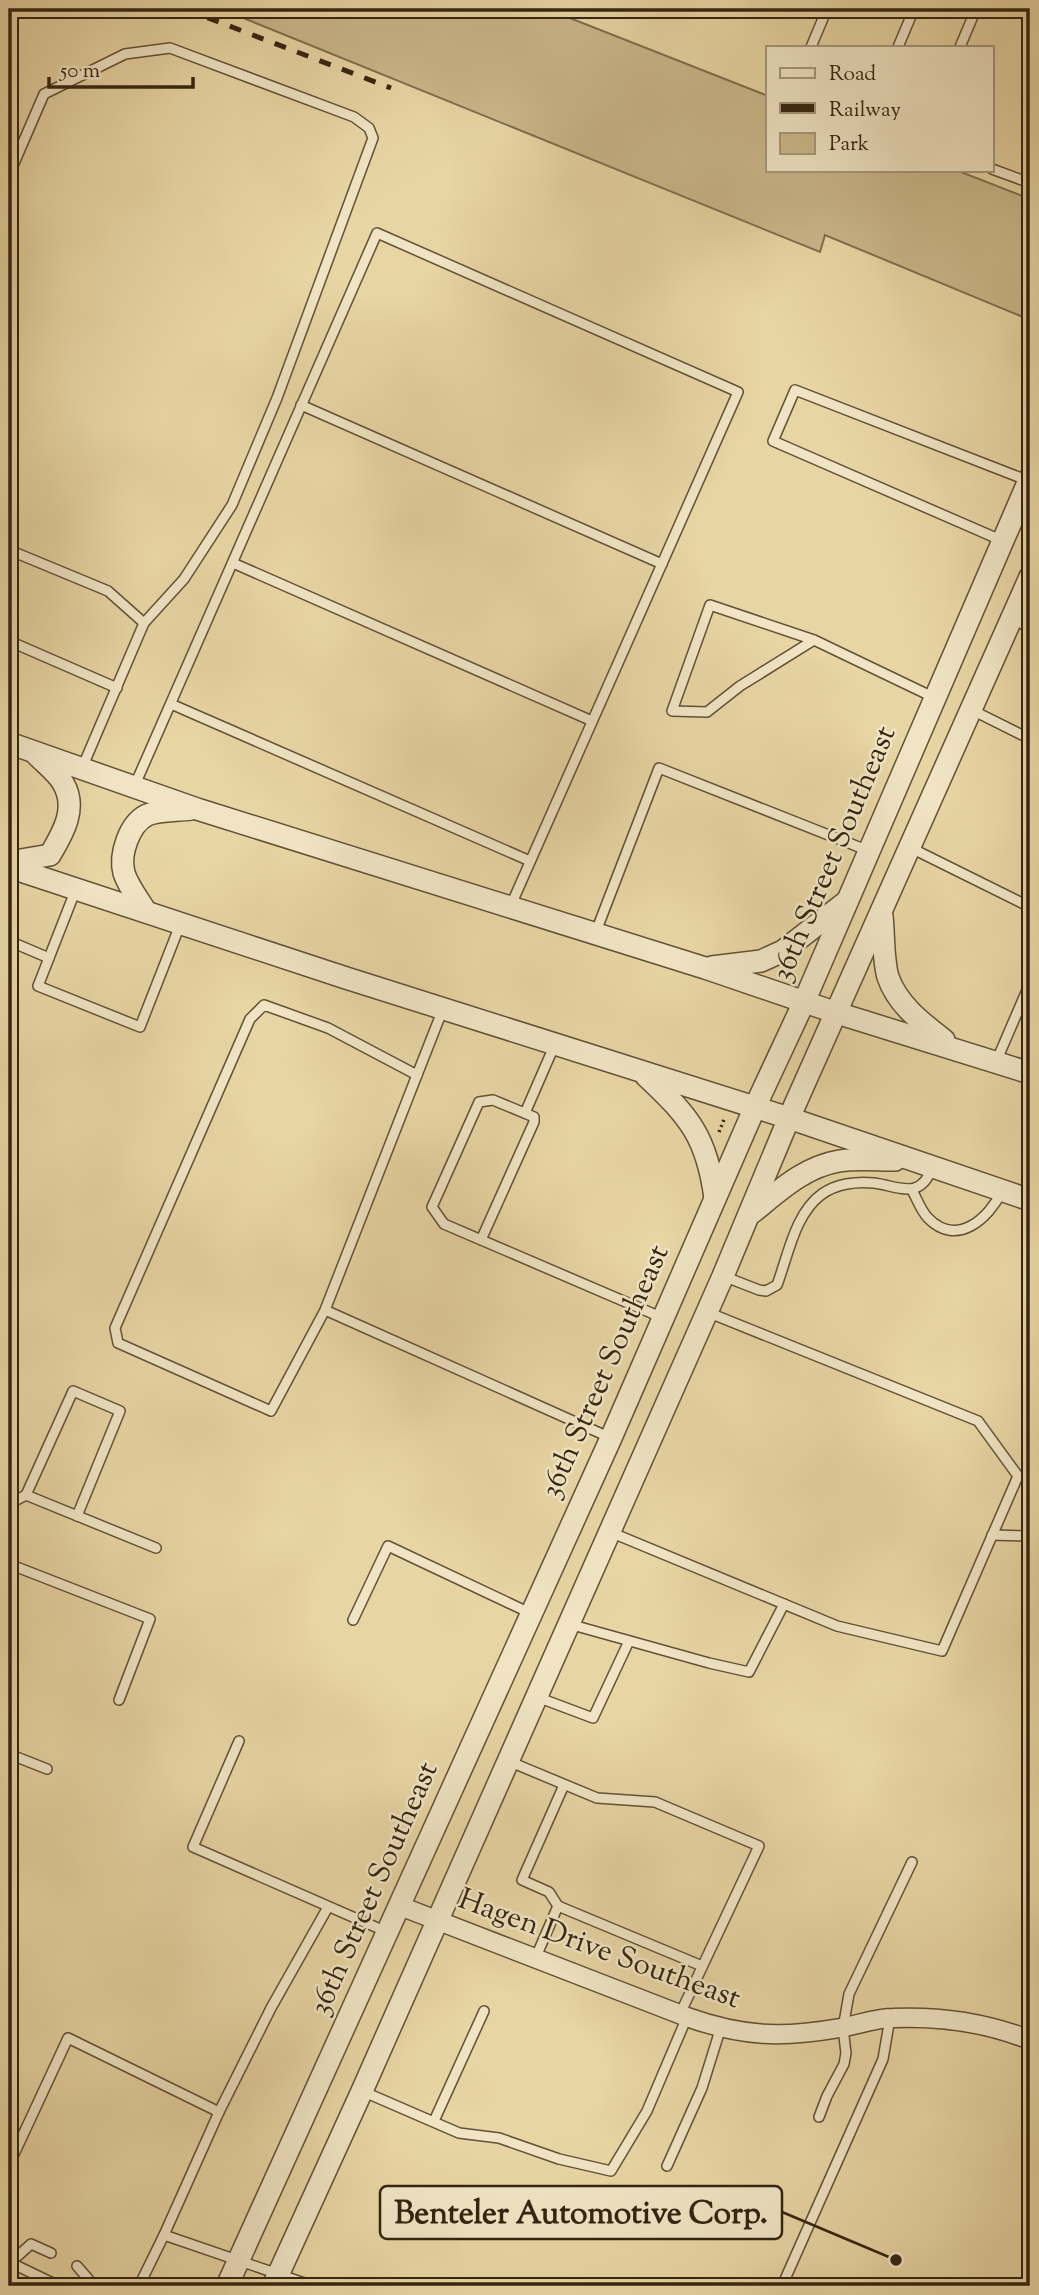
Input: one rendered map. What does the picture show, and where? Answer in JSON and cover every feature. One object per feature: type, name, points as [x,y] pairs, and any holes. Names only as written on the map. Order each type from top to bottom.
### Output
[{"type":"street","name":"36th Street Southeast","points":[[227,2286],[611,1438],[755,1107],[804,1002],[1030,479]]},
{"type":"street","points":[[276,2280],[537,1697],[751,1213],[789,1118],[838,1013],[1030,576]]},
{"type":"street","points":[[9,743],[197,809],[1030,1073]]},
{"type":"street","points":[[9,864],[50,855],[65,830],[70,807],[63,783],[33,751]]},
{"type":"street","points":[[146,912],[124,875],[122,859],[128,838],[137,824],[148,815],[197,809]]},
{"type":"street","points":[[9,864],[76,889],[789,1118],[1030,1200]]},
{"type":"street","points":[[705,968],[761,961],[783,951],[848,901]]},
{"type":"street","points":[[882,914],[888,976],[899,998],[920,1021],[956,1049]]},
{"type":"street","points":[[642,1072],[674,1102],[698,1135],[710,1166],[715,1198]]},
{"type":"street","points":[[751,1213],[797,1177],[819,1167],[839,1161],[908,1160]]},
{"type":"street","name":"Hagen Drive Southeast","points":[[400,1906],[683,2016],[754,2035],[795,2035],[890,2018],[942,2019],[978,2024],[1030,2040]]},
{"type":"lane","points":[[811,46],[827,9]]},
{"type":"lane","points":[[898,46],[914,9]]},
{"type":"lane","points":[[960,46],[976,9]]},
{"type":"lane","points":[[9,175],[44,94],[125,54],[170,48],[354,117],[369,128],[373,138],[276,398],[232,505],[184,579],[144,623],[82,768]]},
{"type":"lane","points":[[993,169],[1030,183]]},
{"type":"lane","points":[[134,787],[377,233],[738,392],[510,907]]},
{"type":"lane","points":[[1003,541],[773,442],[795,390],[1030,479]]},
{"type":"lane","points":[[302,405],[662,564]]},
{"type":"lane","points":[[9,550],[108,591],[144,623]]},
{"type":"lane","points":[[233,562],[592,721]]},
{"type":"lane","points":[[814,640],[740,686],[708,712],[672,711],[710,605],[814,640],[935,698]]},
{"type":"lane","points":[[1013,616],[1030,630]]},
{"type":"lane","points":[[9,641],[117,688]]},
{"type":"lane","points":[[171,704],[530,862]]},
{"type":"lane","points":[[972,709],[1030,739]]},
{"type":"lane","points":[[595,934],[659,768],[869,851]]},
{"type":"lane","points":[[911,848],[1030,907]]},
{"type":"lane","points":[[76,889],[38,986],[140,1027],[181,923]]},
{"type":"lane","points":[[9,942],[49,958]]},
{"type":"lane","points":[[995,1062],[1030,983]]},
{"type":"lane","points":[[416,1075],[328,1028],[264,1005],[250,1019],[115,1328],[118,1343],[271,1411],[325,1310],[443,1009]]},
{"type":"lane","points":[[525,1113],[555,1044]]},
{"type":"lane","points":[[481,1240],[534,1122],[534,1117],[493,1100],[479,1102],[432,1207],[444,1224],[481,1240],[663,1318]]},
{"type":"lane","points":[[723,1276],[765,1291],[777,1285],[799,1225],[820,1195],[837,1186],[856,1182],[912,1190],[929,1178],[932,1168]]},
{"type":"lane","points":[[912,1190],[927,1217],[944,1227],[956,1230],[974,1226],[983,1220],[994,1208],[1002,1191]]},
{"type":"lane","points":[[325,1310],[611,1438]]},
{"type":"lane","points":[[610,1532],[837,1626],[942,1651],[1018,1476],[978,1421],[707,1312]]},
{"type":"lane","points":[[9,1504],[26,1495],[73,1391],[120,1411],[77,1516]]},
{"type":"lane","points":[[26,1495],[156,1548]]},
{"type":"lane","points":[[992,1535],[1030,1536]]},
{"type":"lane","points":[[352,1620],[388,1546],[531,1614]]},
{"type":"lane","points":[[9,1564],[150,1619],[119,1700]]},
{"type":"lane","points":[[569,1624],[749,1672],[784,1604]]},
{"type":"lane","points":[[537,1697],[593,1718],[629,1641]]},
{"type":"lane","points":[[239,1741],[193,1847],[388,1932]]},
{"type":"lane","points":[[9,1754],[47,1769]]},
{"type":"lane","points":[[362,2091],[458,2133],[499,2138],[559,2159],[611,2171],[647,2111],[702,1966],[759,1846],[656,1802],[597,1798],[508,1761]]},
{"type":"lane","points":[[565,1785],[522,1880],[549,1892],[558,1906],[702,1966]]},
{"type":"lane","points":[[819,2117],[844,2064],[846,2053],[842,2028],[849,1994],[912,1862]]},
{"type":"lane","points":[[536,1959],[558,1906]]},
{"type":"lane","points":[[139,2286],[219,2112],[271,2008],[328,1907]]},
{"type":"lane","points":[[433,2122],[484,2011]]},
{"type":"lane","points":[[782,2286],[883,2059],[890,2018]]},
{"type":"lane","points":[[667,2166],[702,2088],[721,2027]]},
{"type":"lane","points":[[9,2165],[68,2038],[219,2112]]},
{"type":"lane","points":[[164,2235],[239,2261],[276,2280],[313,2286]]},
{"type":"lane","points":[[51,2253],[32,2244],[9,2263],[59,2286]]},
{"type":"lane","points":[[77,2266],[90,2281],[89,2286]]},
{"type":"path","points":[[717,1135],[725,1117]]},
{"type":"green space","points":[[221,9],[547,9],[766,95],[766,172],[961,172],[1030,199],[1030,320],[825,235],[820,252]]},
{"type":"railway","points":[[185,9],[391,88]]},
{"type":"place","name":"Benteler Automotive Corp.","points":[[896,2260]]}]
